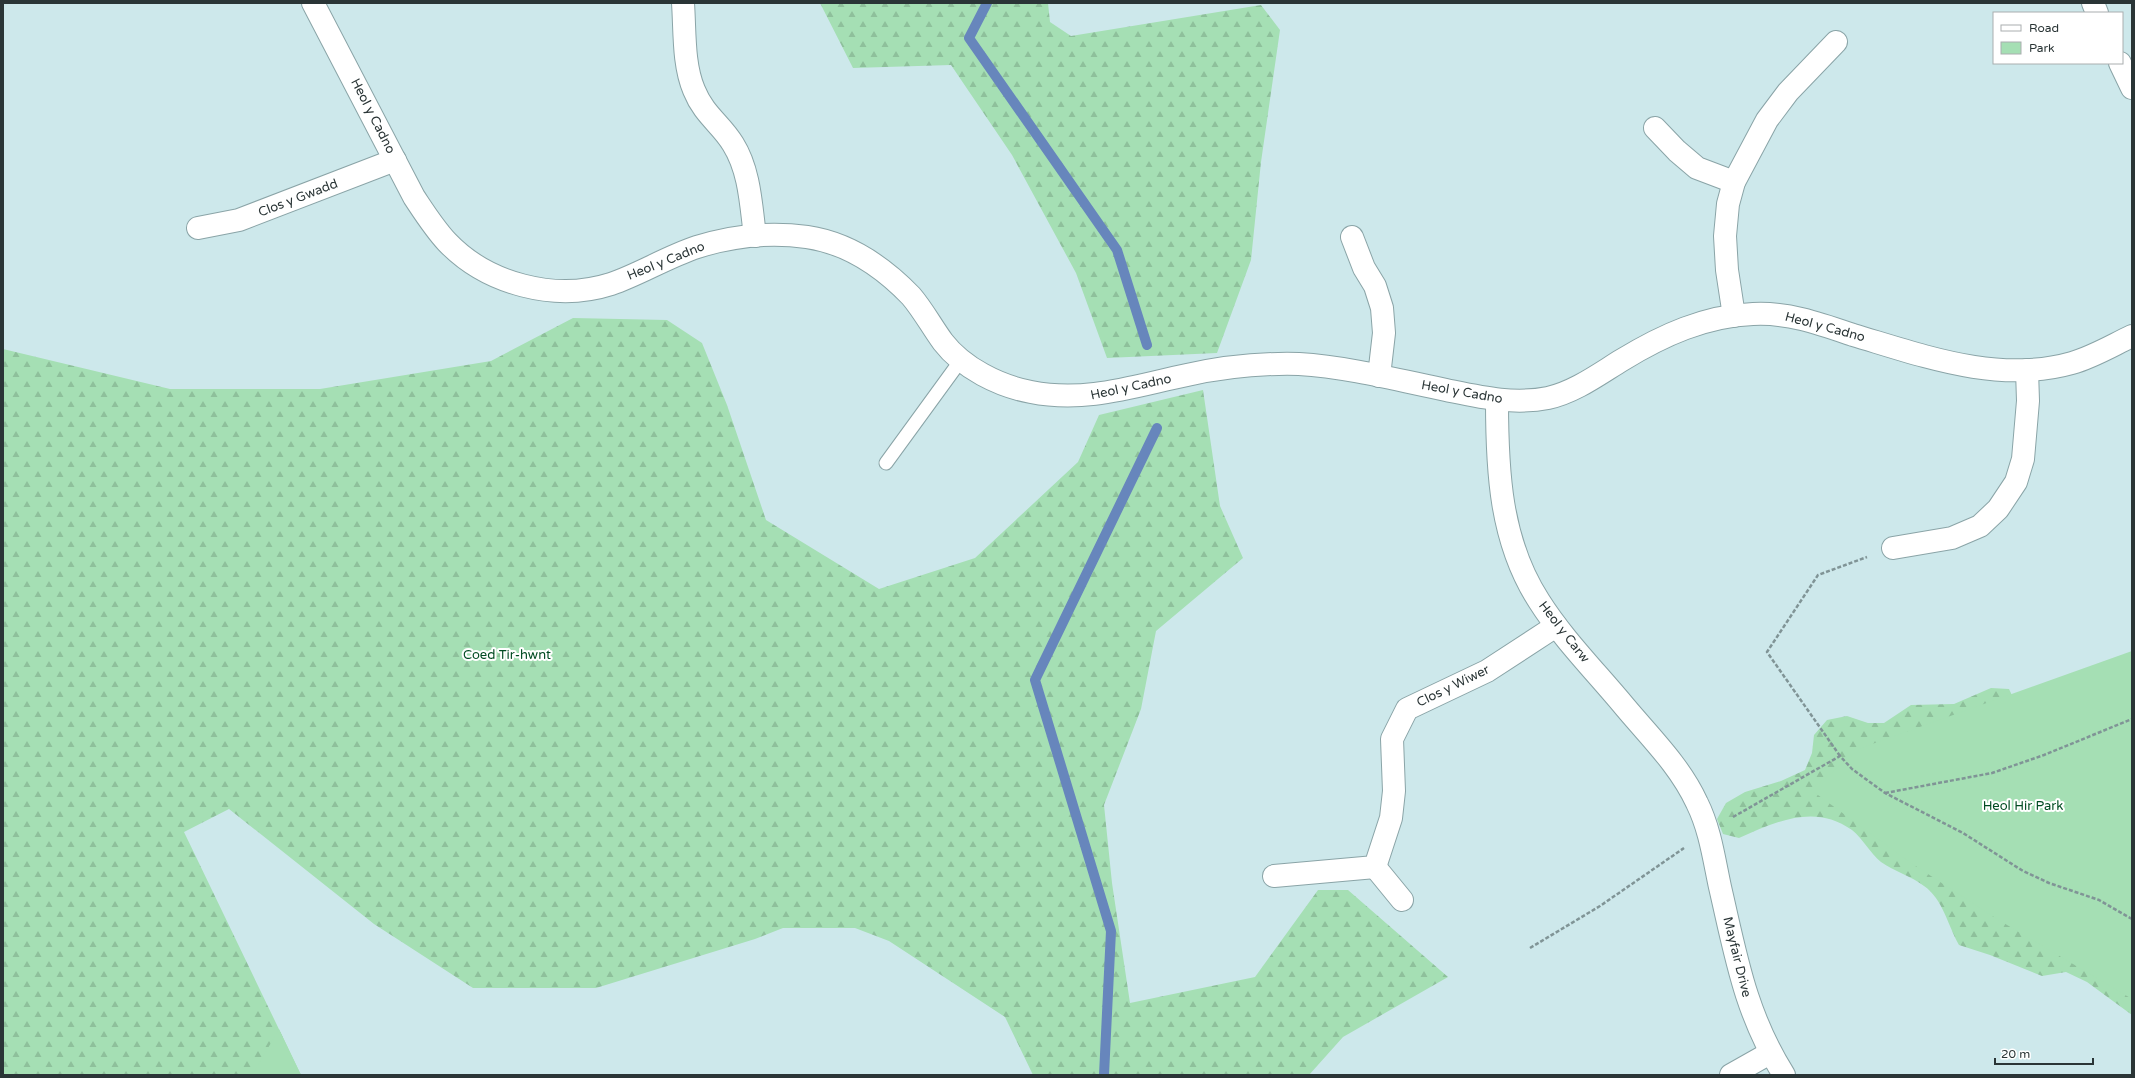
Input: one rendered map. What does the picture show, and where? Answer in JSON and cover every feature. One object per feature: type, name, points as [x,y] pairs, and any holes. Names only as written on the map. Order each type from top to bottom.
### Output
[{"type":"street","name":"Heol y Cadno","points":[[313,3],[414,197],[430,222],[449,244],[470,262],[496,276],[524,286],[552,291],[580,291],[610,284],[695,248],[728,239],[785,234],[816,238],[841,245],[868,260],[892,279],[914,300],[946,346],[961,360],[994,380],[1026,392],[1085,396],[1193,374],[1256,366],[1300,364],[1379,376],[1497,401],[1547,398],[1566,392],[1587,382],[1654,341],[1682,328],[1734,316],[1755,314],[1781,315],[1805,320],[1945,362],[1973,368],[2027,370],[2076,362],[2132,336]]},
{"type":"street","points":[[683,3],[687,64],[694,89],[702,107],[733,144],[743,166],[749,189],[755,236]]},
{"type":"street","points":[[2092,3],[2096,12]]},
{"type":"street","points":[[1734,316],[1727,270],[1725,236],[1728,204],[1734,182],[1767,120],[1788,92],[1836,42]]},
{"type":"street","points":[[2120,64],[2132,88]]},
{"type":"street","points":[[1656,128],[1677,152],[1697,168],[1734,182]]},
{"type":"street","name":"Clos y Gwadd","points":[[198,228],[239,220],[396,160]]},
{"type":"street","points":[[1352,237],[1364,268],[1376,286],[1382,308],[1384,333],[1379,376]]},
{"type":"street","points":[[1893,548],[1952,538],[1980,526],[1998,509],[2016,482],[2023,459],[2028,401],[2027,370]]},
{"type":"street","name":"Heol y Carw","points":[[1497,401],[1499,476],[1508,527],[1516,555],[1527,581],[1539,602],[1556,626],[1671,760],[1698,804],[1708,831]]},
{"type":"street","name":"Clos y Wiwer","points":[[1376,867],[1391,818],[1394,791],[1392,738],[1407,709],[1487,671],[1556,626]]},
{"type":"street","name":"Mayfair Drive","points":[[1708,831],[1744,987],[1758,1028],[1770,1053],[1784,1075]]},
{"type":"street","points":[[1274,876],[1376,867],[1402,900]]},
{"type":"street","points":[[1731,1075],[1770,1053]]},
{"type":"lane","points":[[886,463],[961,360]]},
{"type":"path","points":[[1893,548],[1818,575],[1767,652],[1840,756],[1852,769],[1885,793],[1963,833],[2023,870],[2049,883],[2099,900],[2132,919]]},
{"type":"path","points":[[1885,793],[1992,773],[2044,755],[2132,719]]},
{"type":"path","points":[[1530,948],[1600,906],[1708,831],[1840,756]]},
{"type":"green space","points":[[820,3],[1048,3],[1050,22],[1071,36],[1261,5],[1280,30],[1261,162],[1251,260],[1217,353],[1107,358],[1076,273],[1012,155],[951,65],[853,68]]},
{"type":"green space","name":"Coed Tir-hwnt","points":[[573,318],[667,320],[702,343],[727,405],[766,520],[879,589],[975,558],[1078,462],[1099,415],[1203,390],[1220,506],[1243,558],[1156,631],[1141,709],[1104,805],[1112,883],[1130,1003],[1255,977],[1318,890],[1348,890],[1448,977],[1343,1037],[1309,1075],[1033,1075],[1005,1017],[889,941],[855,928],[783,928],[755,939],[596,988],[473,988],[374,924],[229,809],[184,832],[301,1075],[3,1075],[3,349],[170,389],[320,389],[491,361]]},
{"type":"green space","name":"Heol Hir Park","points":[[2132,651],[2132,999],[1997,919],[1911,863],[1811,790],[1861,748]]},
{"type":"green space","name":"Heol Hir Park","points":[[1991,688],[2009,689],[2132,950],[2132,1015],[2087,982],[2066,972],[2042,976],[1990,955],[1959,945],[1941,905],[1931,891],[1919,882],[1881,862],[1852,830],[1838,822],[1809,816],[1781,821],[1739,838],[1723,834],[1717,819],[1726,803],[1745,792],[1781,781],[1805,770],[1812,753],[1814,735],[1827,720],[1847,716],[1868,723],[1884,723],[1911,705],[1954,704]]},
{"type":"green space","points":[[279,1029],[301,1075],[249,1075],[254,1072]]},
{"type":"waterway","points":[[987,3],[969,38],[1117,250],[1147,345]]},
{"type":"waterway","points":[[1104,1075],[1111,931],[1035,680],[1157,428]]}]
